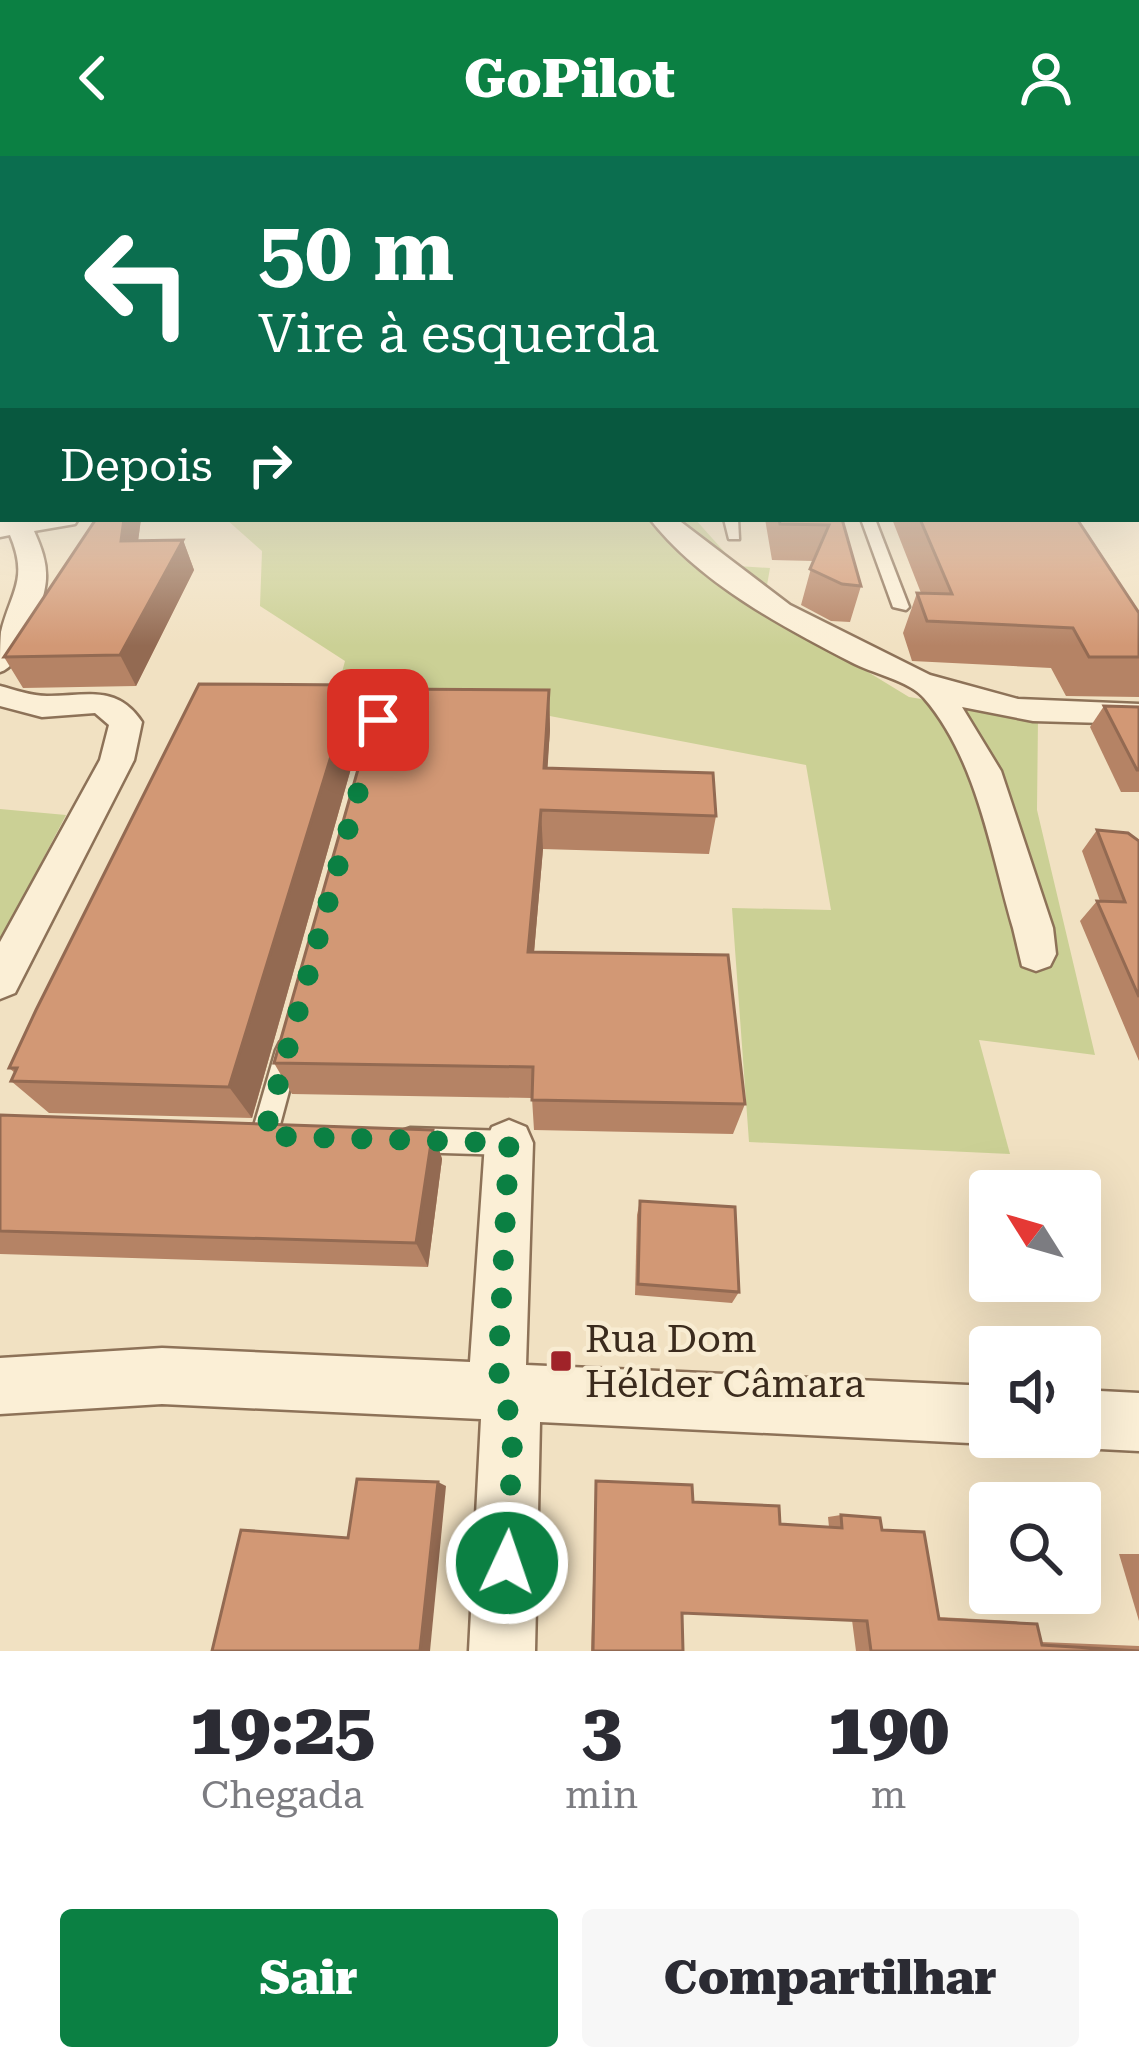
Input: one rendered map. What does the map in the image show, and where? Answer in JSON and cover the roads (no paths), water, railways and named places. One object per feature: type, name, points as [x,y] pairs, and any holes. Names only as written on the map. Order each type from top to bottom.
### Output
[{"type":"street","points":[[0,663],[29,612],[34,589],[34,572],[9,528],[47,522]]},
{"type":"street","points":[[665,522],[688,545],[774,608],[932,684],[1018,709],[1139,714]]},
{"type":"street","points":[[932,684],[984,771],[1033,928],[1036,954]]},
{"type":"street","points":[[0,696],[42,707],[102,701],[126,722],[116,760],[0,981]]},
{"type":"street","points":[[502,1651],[513,1431],[498,1369],[509,1143]]},
{"type":"street","points":[[0,1386],[162,1376],[969,1414]]},
{"type":"street","points":[[1101,1420],[1139,1422]]},
{"type":"lane","points":[[732,522],[734,536]]},
{"type":"lane","points":[[869,522],[901,608]]},
{"type":"lane","points":[[265,1136],[296,1021]]},
{"type":"lane","points":[[380,1139],[509,1143]]},
{"type":"place","name":"Rua Dom Hélder Câmara","points":[[561,1361]]}]
